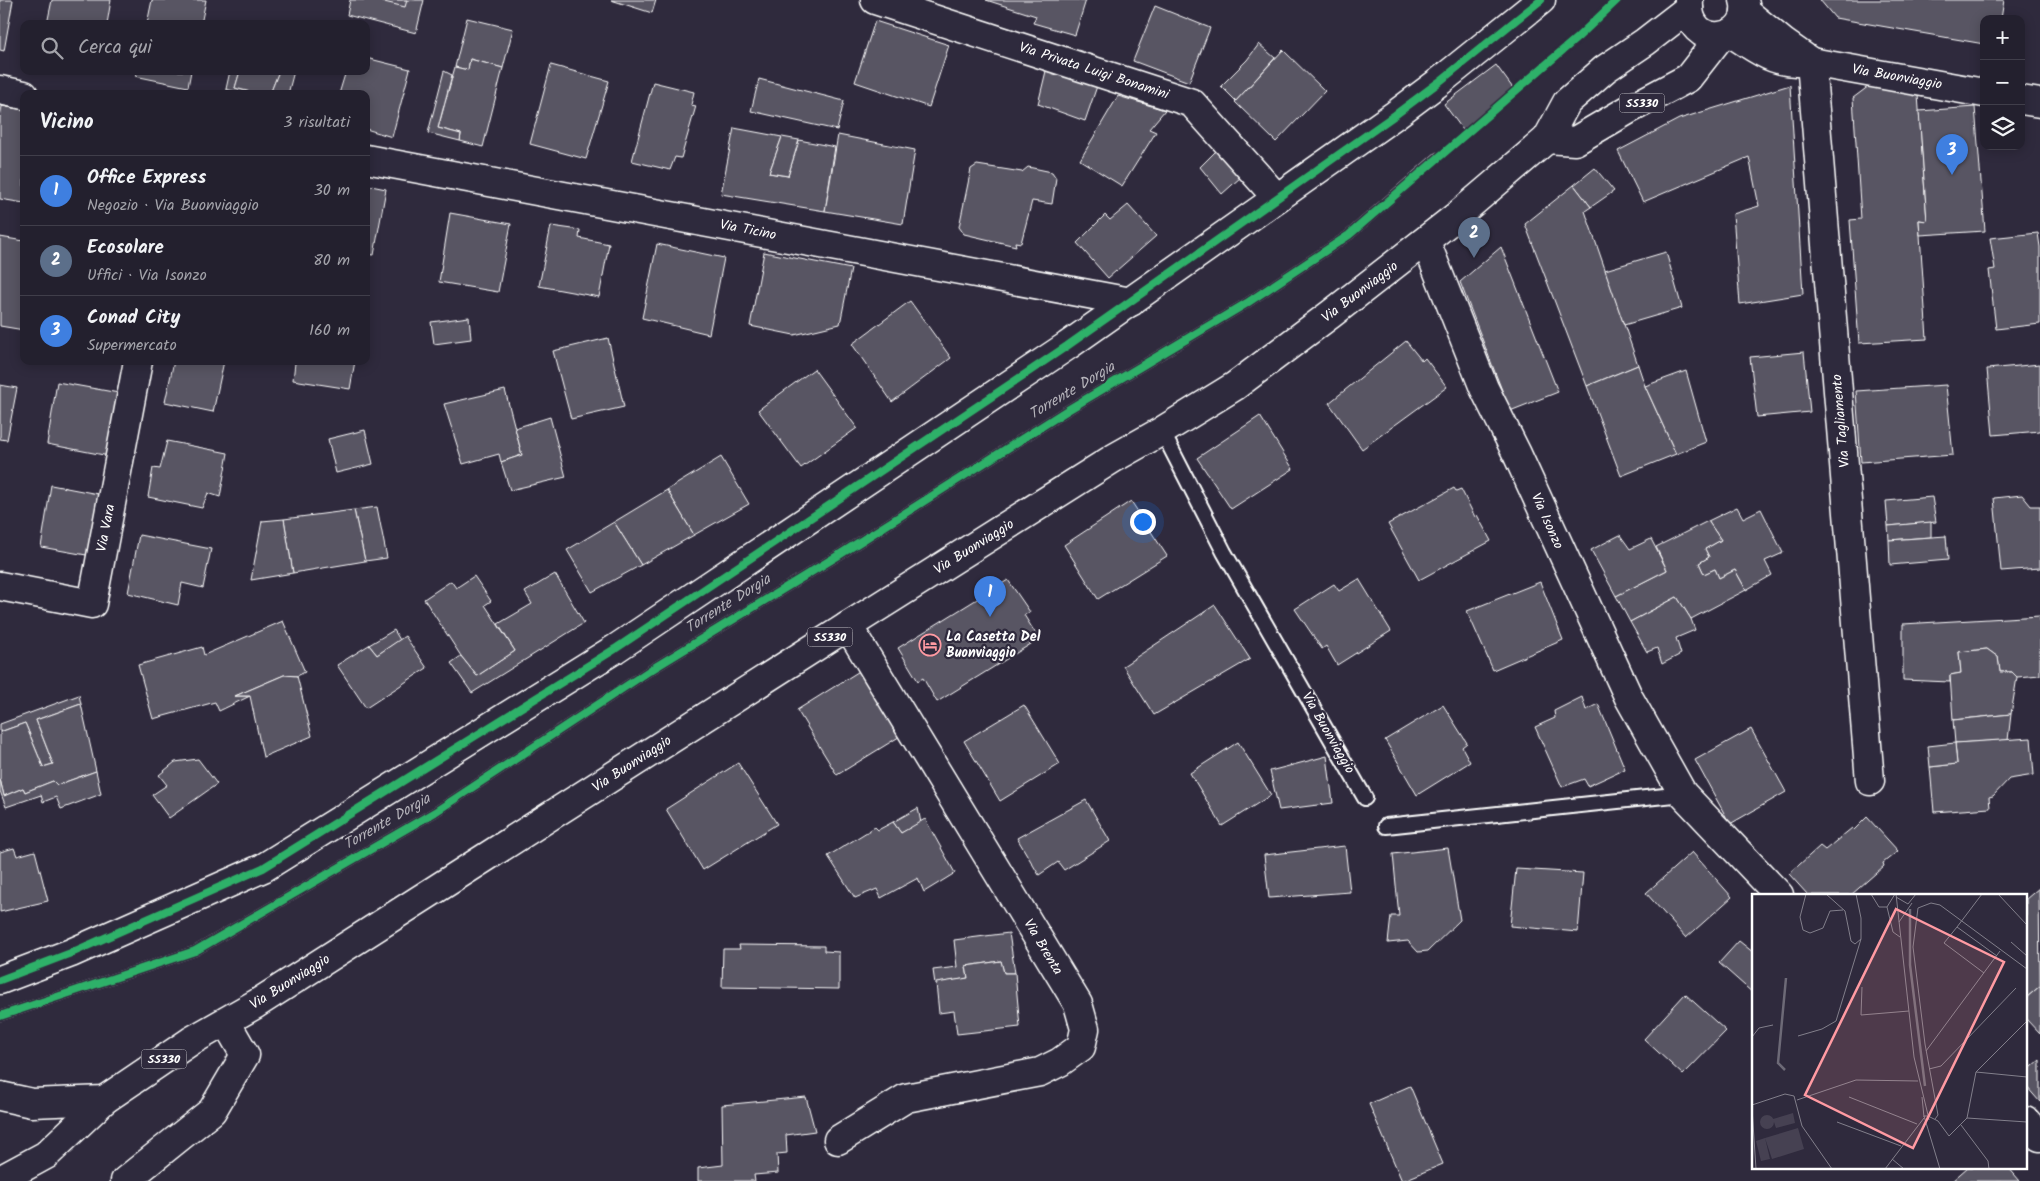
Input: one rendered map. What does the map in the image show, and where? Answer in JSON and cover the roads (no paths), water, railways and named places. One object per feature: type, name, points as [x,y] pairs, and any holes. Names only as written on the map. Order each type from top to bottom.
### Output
[{"type":"street","name":"Via Privata Luigi Bonamini","points":[[875,0],[1192,103],[1277,198]]},
{"type":"street","points":[[0,980],[71,953],[263,868],[615,649],[1131,302],[1439,82],[1542,0]]},
{"type":"street","name":"SS330","points":[[1689,2],[1689,15],[1696,28],[1709,36],[1739,14]]},
{"type":"street","name":"Via Buonviaggio","points":[[0,1180],[46,1155],[104,1100],[191,1041],[226,1022],[1114,458],[1162,431],[1234,386],[1426,242],[1547,139],[1567,102],[1605,69],[1646,42],[1689,2]]},
{"type":"street","name":"SS330","points":[[1547,139],[1575,142],[1628,110],[1688,78],[1739,14]]},
{"type":"street","name":"Via Buonviaggio","points":[[1739,14],[1773,59],[1792,63],[1811,62],[1980,92]]},
{"type":"street","name":"Via Tagliamento","points":[[1811,62],[1870,781]]},
{"type":"street","points":[[0,90],[20,94]]},
{"type":"street","points":[[2025,101],[2040,103]]},
{"type":"street","name":"Via Ticino","points":[[370,160],[1131,302]]},
{"type":"street","name":"Via Isonzo","points":[[1426,242],[1484,388],[1517,454],[1629,698],[1683,794],[1778,894]]},
{"type":"street","name":"Via Vara","points":[[0,586],[92,604],[137,365]]},
{"type":"street","name":"Via Brenta","points":[[838,1140],[906,1098],[1040,1072],[1060,1062],[1081,1047],[1086,1029],[1078,1004],[848,626]]},
{"type":"street","points":[[125,1181],[212,1111],[245,1055],[226,1022]]},
{"type":"street","points":[[0,1096],[32,1103],[104,1100]]},
{"type":"street","points":[[2028,1123],[2040,1137]]},
{"type":"lane","name":"Via Buonviaggio","points":[[1162,431],[1224,552],[1365,798]]},
{"type":"lane","points":[[1386,826],[1683,794]]},
{"type":"waterway","name":"Torrente Dorgia","points":[[0,1016],[195,951],[435,812],[649,671],[839,555],[1066,411],[1247,303],[1349,235],[1438,157]]},
{"type":"place","name":"Conad City","points":[[1952,175]]},
{"type":"place","name":"Ecosolare","points":[[1474,258]]},
{"type":"place","name":"Office Express","points":[[990,617]]},
{"type":"place","name":"La Casetta Del Buonviaggio","points":[[930,645]]}]
